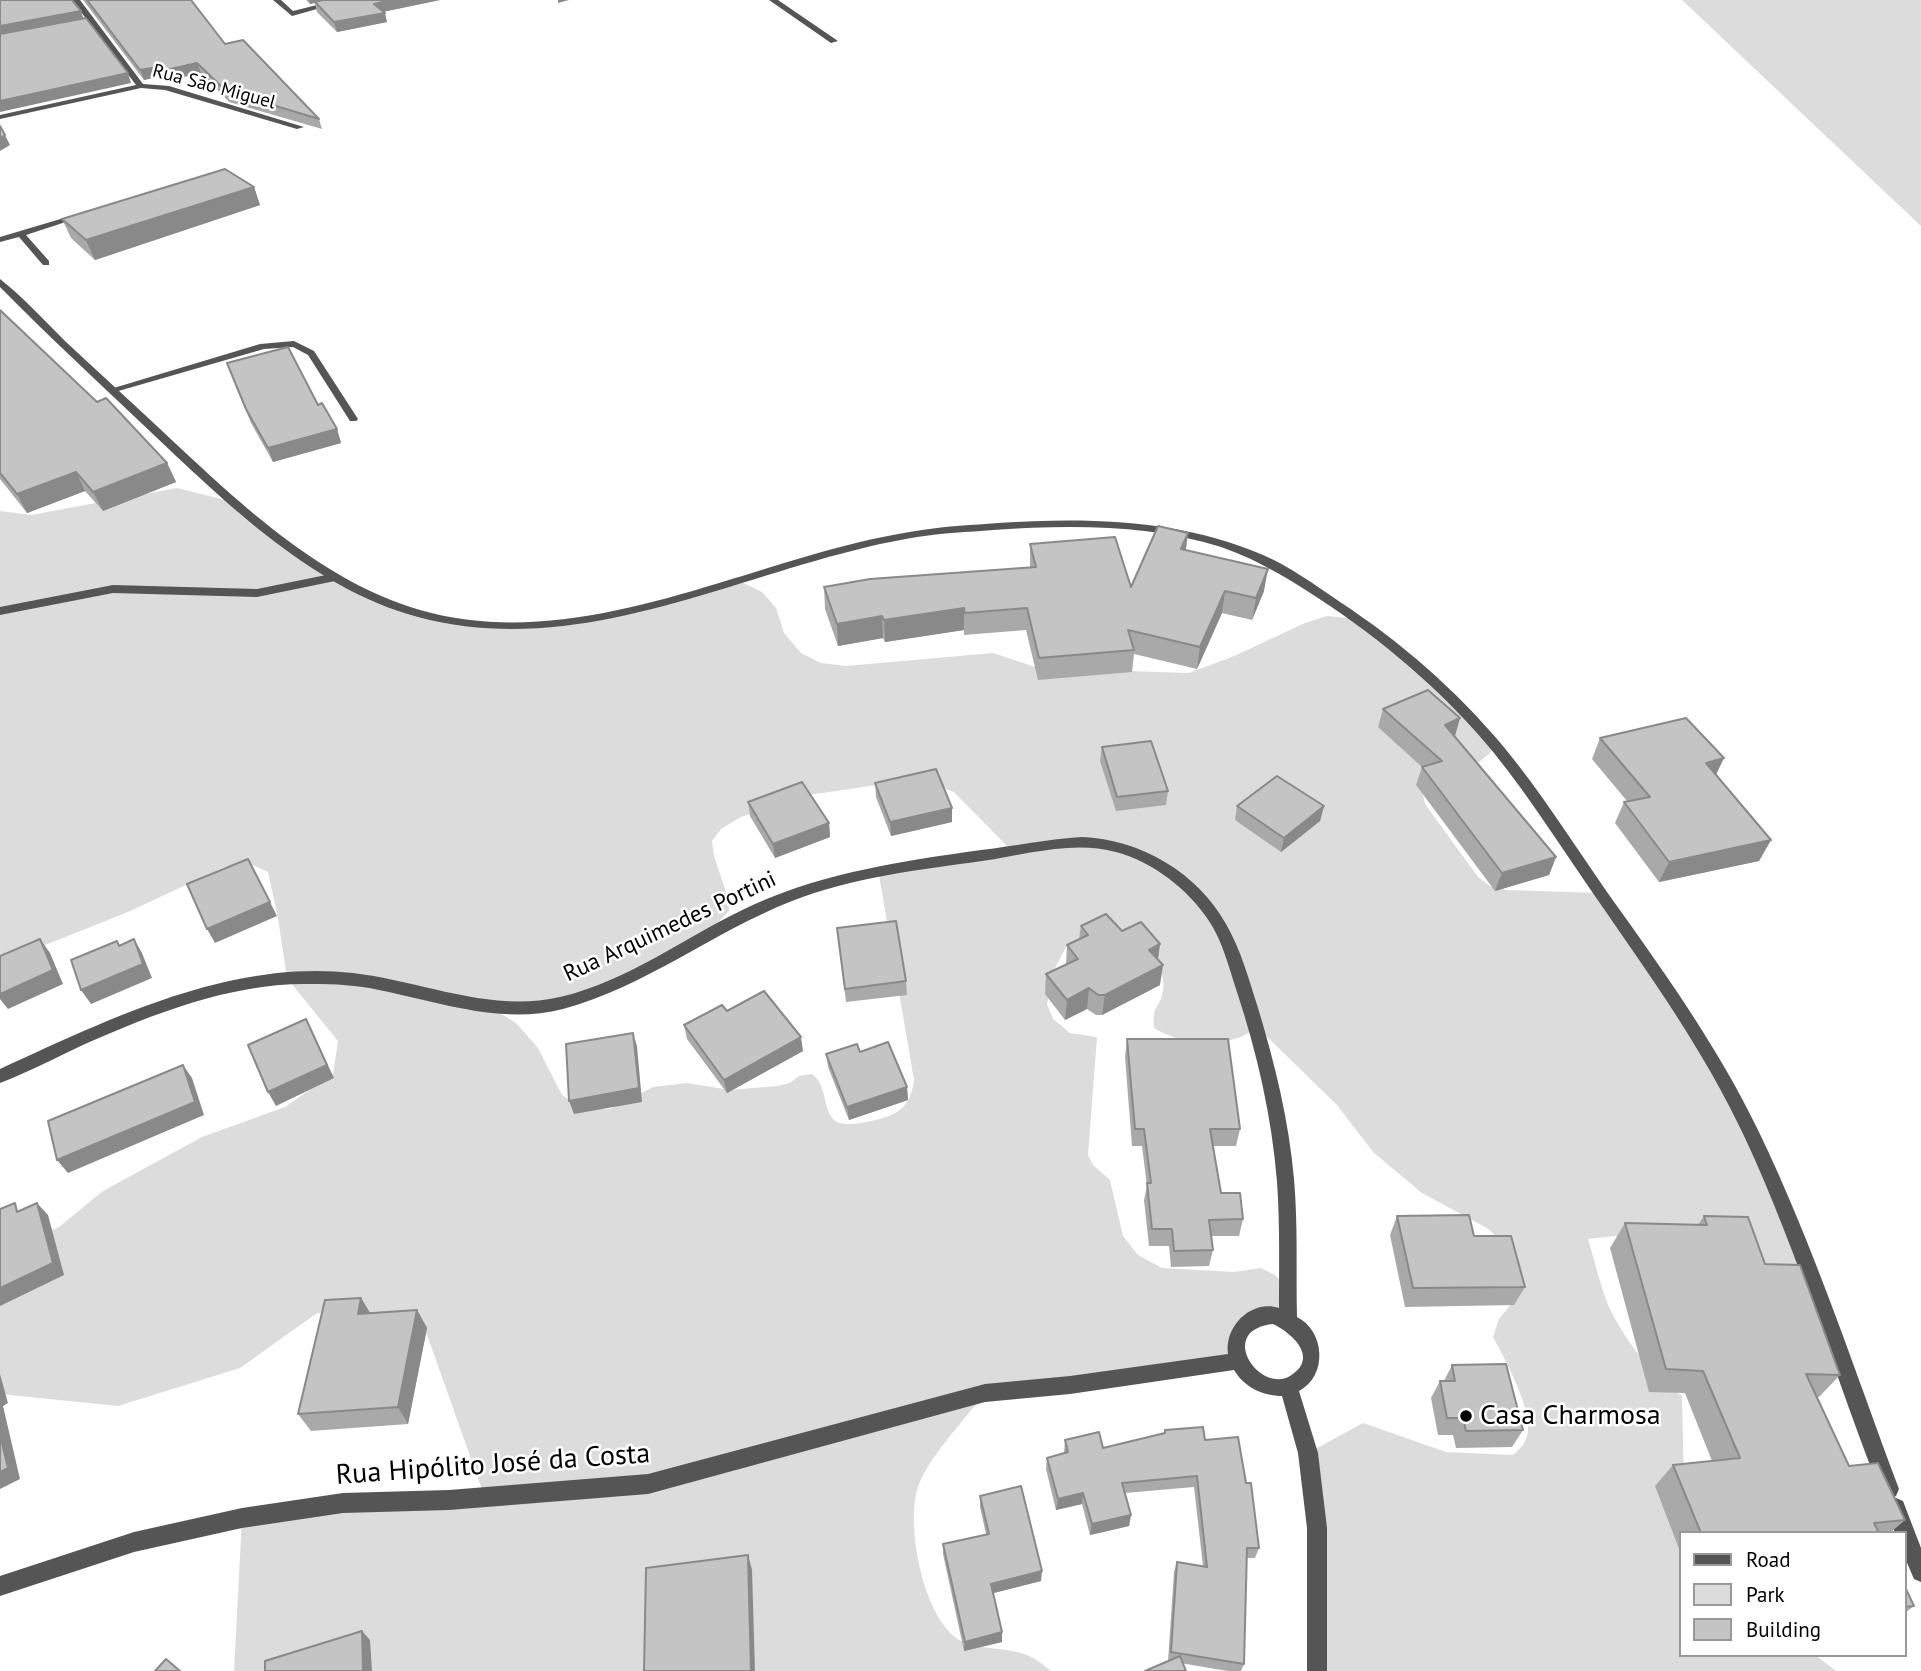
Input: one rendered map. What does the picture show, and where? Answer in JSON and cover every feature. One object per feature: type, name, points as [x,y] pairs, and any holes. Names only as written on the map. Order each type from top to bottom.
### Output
[{"type":"street","name":"Rua São Miguel","points":[[76,0],[141,86],[166,88],[300,127]]},
{"type":"street","points":[[277,0],[292,15],[345,0]]},
{"type":"street","points":[[773,0],[834,41]]},
{"type":"street","points":[[79,25],[92,23]]},
{"type":"street","points":[[0,117],[141,86]]},
{"type":"street","points":[[0,282],[233,502],[302,556],[336,577],[370,595],[423,615],[514,626],[563,622],[674,599],[833,552],[912,534],[1061,522],[1170,532],[1258,558],[1359,619],[1433,678],[1477,727],[1528,790],[1669,987],[1728,1087],[1791,1224],[1904,1531]]},
{"type":"street","points":[[0,611],[113,589],[257,593],[336,577]]},
{"type":"street","name":"Rua Arquimedes Portini","points":[[0,1076],[116,1023],[207,994],[287,978],[350,979],[488,1006],[524,1009],[559,1003],[601,989],[783,898],[878,869],[1054,845],[1097,843],[1135,853],[1193,891],[1216,918],[1232,953],[1257,1027],[1272,1090],[1284,1161],[1288,1320]]},
{"type":"street","points":[[1274,1315],[1288,1320],[1301,1329],[1310,1342],[1313,1356],[1310,1369],[1302,1380],[1289,1387],[1275,1388],[1259,1383],[1247,1374],[1238,1361],[1235,1347],[1238,1333],[1247,1322],[1259,1316],[1274,1315]]},
{"type":"street","name":"Rua Hipólito José da Costa","points":[[0,1587],[134,1542],[242,1518],[342,1503],[461,1500],[648,1484],[985,1393],[1070,1385],[1238,1361]]},
{"type":"street","points":[[1289,1387],[1308,1452],[1317,1528],[1317,1671]]},
{"type":"street","points":[[1907,1538],[1921,1572]]},
{"type":"lane","points":[[0,240],[84,215]]},
{"type":"lane","points":[[21,234],[46,263]]},
{"type":"lane","points":[[113,390],[263,346],[294,344],[311,353],[353,419]]},
{"type":"green space","points":[[1682,0],[1921,0],[1921,226]]},
{"type":"green space","points":[[177,488],[233,502],[336,577],[423,615],[514,626],[615,612],[737,580],[762,592],[776,608],[784,633],[801,653],[821,663],[846,666],[993,653],[1038,668],[1189,673],[1232,657],[1305,623],[1327,616],[1358,619],[1433,678],[1495,746],[1481,761],[1472,766],[1421,785],[1425,804],[1478,877],[1490,886],[1506,890],[1600,893],[1728,1088],[1811,1279],[1761,1262],[1708,1226],[1588,1239],[1606,1299],[1623,1333],[1650,1367],[1682,1396],[1685,1531],[1680,1531],[1680,1657],[1818,1657],[1836,1671],[1317,1671],[1308,1453],[1363,1423],[1446,1452],[1513,1455],[1526,1439],[1528,1422],[1521,1397],[1493,1337],[1499,1319],[1512,1303],[1498,1238],[1487,1228],[1422,1193],[1373,1152],[1337,1105],[1257,1027],[1234,1039],[1206,1043],[1179,1039],[1154,1028],[1154,1014],[1163,991],[1162,975],[1156,961],[1136,937],[1090,932],[1066,947],[1055,968],[1047,1004],[1053,1019],[1070,1033],[1097,1037],[1088,1155],[1093,1165],[1110,1180],[1123,1236],[1138,1255],[1162,1268],[1234,1272],[1261,1268],[1275,1275],[1287,1287],[1288,1320],[1246,1322],[1238,1361],[985,1393],[931,1461],[919,1484],[914,1521],[920,1569],[936,1613],[948,1630],[961,1641],[1024,1654],[1051,1671],[234,1671],[242,1518],[485,1498],[421,1318],[317,1313],[240,1368],[118,1406],[0,1394],[0,1253],[59,1227],[103,1191],[202,1137],[285,1107],[333,1074],[338,1041],[287,978],[268,872],[248,863],[224,867],[128,912],[0,963],[0,511],[31,515]],"holes":[[[927,782],[954,792],[1012,851],[878,869],[914,1080],[911,1094],[901,1109],[876,1120],[856,1124],[835,1121],[828,1110],[821,1085],[812,1074],[799,1076],[790,1083],[777,1086],[730,1090],[687,1083],[653,1087],[610,1109],[582,1109],[562,1095],[538,1048],[516,1023],[490,1007],[559,1003],[635,972],[705,936],[729,911],[729,901],[714,856],[712,841],[721,829],[741,817],[808,795],[891,783]]]},
{"type":"building","points":[[0,0],[72,0],[81,11],[0,26]]},
{"type":"building","points":[[87,0],[191,0],[225,44],[243,40],[319,119],[226,91],[197,63],[166,70],[158,67],[140,70]]},
{"type":"building","points":[[392,0],[374,4],[385,13],[334,22],[315,2]]},
{"type":"building","points":[[86,18],[128,73],[0,101],[0,34]]},
{"type":"building","points":[[225,169],[254,187],[86,240],[62,219]]},
{"type":"building","points":[[0,310],[97,402],[106,398],[167,463],[93,492],[76,472],[17,494],[0,473]]},
{"type":"building","points":[[288,347],[318,405],[322,403],[337,429],[268,448],[246,409],[227,363]]},
{"type":"building","points":[[1158,526],[1188,533],[1181,549],[1268,569],[1256,598],[1225,591],[1200,647],[1128,630],[1134,650],[1039,658],[1027,608],[965,613],[964,608],[884,620],[882,616],[837,624],[824,587],[870,579],[1036,567],[1030,544],[1115,537],[1131,587]]},
{"type":"building","points":[[1428,690],[1460,718],[1445,725],[1556,857],[1502,873],[1422,767],[1442,761],[1383,709]]},
{"type":"building","points":[[1686,718],[1724,758],[1706,763],[1771,840],[1669,862],[1624,802],[1650,797],[1600,738]]},
{"type":"building","points":[[1151,741],[1168,791],[1117,797],[1102,747]]},
{"type":"building","points":[[936,769],[952,808],[890,822],[875,783]]},
{"type":"building","points":[[1277,776],[1324,806],[1284,838],[1237,806]]},
{"type":"building","points":[[802,782],[829,823],[773,844],[748,802]]},
{"type":"building","points":[[248,859],[270,902],[207,929],[187,884]]},
{"type":"building","points":[[1106,914],[1122,931],[1141,922],[1160,944],[1149,950],[1163,965],[1105,995],[1098,995],[1089,988],[1067,1000],[1046,974],[1078,959],[1067,945],[1088,935],[1081,926]]},
{"type":"building","points":[[896,921],[906,981],[845,989],[837,928]]},
{"type":"building","points":[[40,939],[53,970],[0,994],[0,956]]},
{"type":"building","points":[[134,939],[143,964],[81,990],[71,960],[117,941],[119,946]]},
{"type":"building","points":[[764,991],[801,1037],[724,1080],[684,1025],[722,1005],[727,1011]]},
{"type":"building","points":[[306,1019],[327,1065],[268,1092],[248,1045]]},
{"type":"building","points":[[633,1033],[639,1088],[569,1101],[566,1044]]},
{"type":"building","points":[[1127,1039],[1228,1039],[1240,1129],[1210,1129],[1221,1193],[1240,1193],[1243,1219],[1209,1220],[1213,1250],[1174,1251],[1172,1229],[1152,1229],[1147,1183],[1151,1183],[1144,1129],[1135,1129]]},
{"type":"building","points":[[888,1042],[907,1087],[847,1107],[826,1054],[857,1044],[860,1052]]},
{"type":"building","points":[[183,1065],[195,1102],[57,1160],[48,1121]]},
{"type":"building","points":[[15,1203],[17,1212],[37,1203],[53,1263],[0,1288],[0,1209]]},
{"type":"building","points":[[1469,1215],[1474,1236],[1511,1236],[1525,1287],[1413,1288],[1397,1216]]},
{"type":"building","points":[[1704,1216],[1748,1217],[1765,1264],[1800,1265],[1840,1375],[1806,1374],[1849,1466],[1878,1463],[1905,1520],[1874,1523],[1878,1531],[1700,1531],[1673,1465],[1740,1458],[1703,1371],[1666,1369],[1625,1223],[1707,1225]]},
{"type":"building","points":[[361,1298],[358,1314],[417,1310],[398,1407],[298,1414],[325,1300]]},
{"type":"building","name":"Casa Charmosa","points":[[1506,1364],[1523,1430],[1466,1431],[1463,1418],[1447,1418],[1440,1381],[1455,1381],[1452,1365]]},
{"type":"building","points":[[1203,1427],[1205,1440],[1238,1437],[1246,1483],[1251,1483],[1259,1548],[1247,1548],[1244,1664],[1171,1652],[1177,1562],[1207,1567],[1197,1476],[1122,1483],[1131,1515],[1092,1524],[1083,1493],[1058,1499],[1047,1458],[1068,1452],[1065,1440],[1099,1432],[1103,1448],[1165,1433],[1165,1430]]},
{"type":"building","points":[[0,1435],[8,1468],[0,1472]]},
{"type":"building","points":[[1021,1486],[1042,1571],[991,1584],[1002,1632],[965,1642],[943,1544],[989,1534],[980,1496]]},
{"type":"building","points":[[748,1555],[751,1671],[644,1671],[646,1568]]},
{"type":"building","points":[[1907,1591],[1914,1606],[1907,1607]]},
{"type":"building","points":[[362,1631],[363,1671],[265,1671],[265,1661]]},
{"type":"building","points":[[1180,1656],[1186,1671],[1145,1671]]},
{"type":"building","points":[[166,1659],[180,1671],[155,1671]]},
{"type":"place","name":"Casa Charmosa","points":[[1466,1416]]}]
